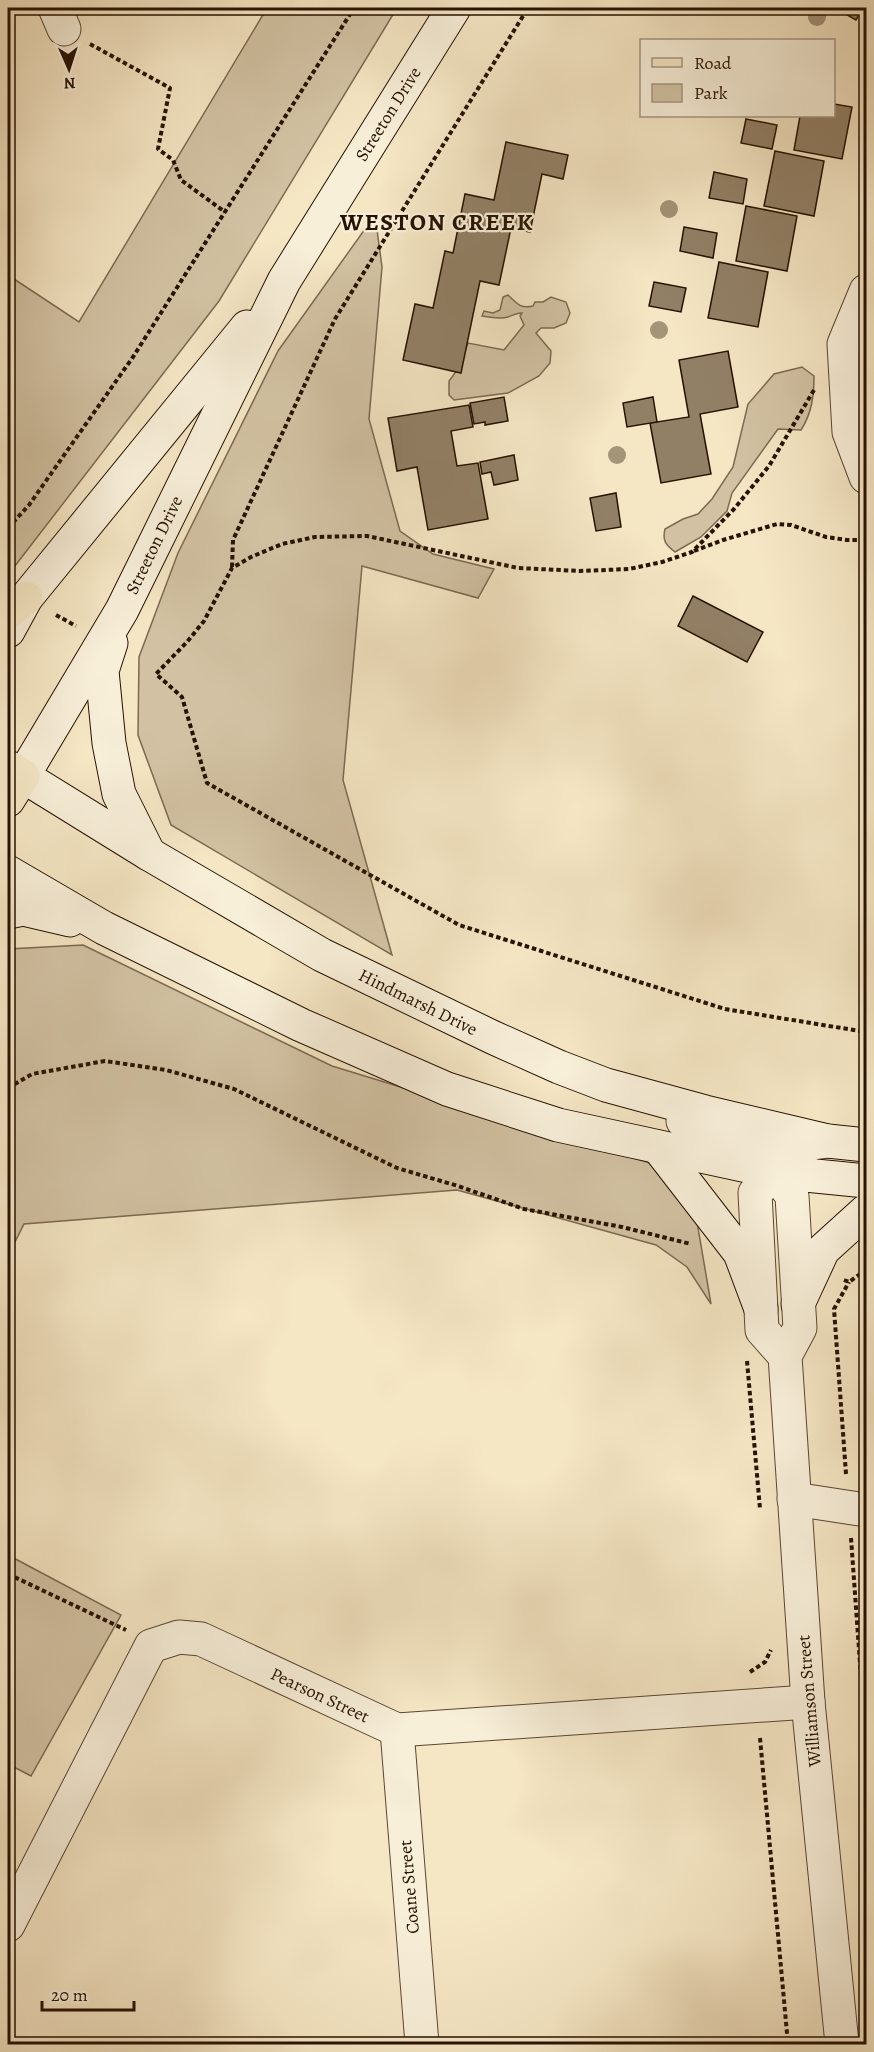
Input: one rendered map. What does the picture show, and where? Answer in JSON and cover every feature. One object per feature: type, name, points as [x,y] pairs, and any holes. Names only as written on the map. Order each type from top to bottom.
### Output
[{"type":"main road","name":"Streeton Drive","points":[[12,781],[122,610],[284,281],[454,8]]},
{"type":"main road","name":"Streeton Drive","points":[[8,631],[17,605],[284,281]]},
{"type":"main road","points":[[867,291],[844,344],[849,432],[867,477]]},
{"type":"main road","points":[[122,610],[102,670],[109,742],[119,794],[149,854]]},
{"type":"main road","name":"Hindmarsh Drive","points":[[12,781],[149,854],[321,955],[492,1038],[560,1067],[606,1085],[705,1112],[828,1141],[867,1144]]},
{"type":"main road","points":[[8,872],[104,928],[301,1025],[447,1089],[558,1125],[658,1147],[775,1172],[867,1181]]},
{"type":"main road","points":[[8,912],[23,909],[104,928]]},
{"type":"main road","points":[[606,1085],[650,1111],[765,1148],[775,1172],[792,1196],[800,1328],[785,1356],[762,1330],[754,1193],[775,1172],[795,1152],[813,1143],[828,1141]]},
{"type":"main road","points":[[658,1147],[740,1253],[761,1309]]},
{"type":"main road","points":[[798,1304],[824,1250],[867,1211]]},
{"type":"main road","name":"Williamson Street","points":[[785,1356],[808,1702],[842,2044]]},
{"type":"main road","points":[[794,1498],[867,1510]]},
{"type":"main road","name":"Pearson Street","points":[[150,1646],[179,1637],[201,1639],[397,1730],[808,1702]]},
{"type":"main road","points":[[8,1925],[150,1646]]},
{"type":"main road","name":"Coane Street","points":[[397,1730],[422,2044]]},
{"type":"path","points":[[8,528],[29,506],[133,357],[354,8]]},
{"type":"path","points":[[528,8],[335,319],[233,540],[232,568],[204,621],[188,642],[156,674],[182,697],[207,783],[459,925],[725,1009],[867,1032]]},
{"type":"path","points":[[60,18],[170,88],[158,149],[172,160],[181,180],[225,213]]},
{"type":"path","points":[[692,552],[734,510],[770,466],[816,386]]},
{"type":"path","points":[[232,568],[251,556],[282,544],[315,537],[367,536],[518,568],[580,571],[629,569],[662,562],[777,524],[791,525],[826,537],[867,540]]},
{"type":"path","points":[[56,615],[76,626]]},
{"type":"path","points":[[8,1089],[32,1074],[105,1061],[166,1070],[234,1089],[397,1168],[524,1209],[622,1227],[693,1244]]},
{"type":"path","points":[[834,1309],[849,1282],[867,1270]]},
{"type":"path","points":[[814,1271],[826,1271],[849,1282]]},
{"type":"path","points":[[746,1356],[761,1519]]},
{"type":"path","points":[[8,1574],[134,1633],[150,1646]]},
{"type":"path","points":[[746,1674],[765,1662],[773,1647]]},
{"type":"path","points":[[757,1706],[788,2044]]},
{"type":"green space","points":[[267,8],[397,8],[219,301],[8,575],[8,275],[79,322]]},
{"type":"green space","points":[[375,215],[382,267],[369,419],[400,531],[433,554],[494,569],[478,598],[362,566],[343,780],[392,955],[171,825],[138,735],[139,657],[178,553],[278,351]]},
{"type":"green space","points":[[508,295],[525,307],[533,306],[535,302],[543,302],[551,297],[566,302],[570,313],[566,323],[554,328],[541,328],[536,333],[551,351],[550,363],[539,376],[508,393],[454,400],[449,395],[449,381],[458,369],[468,343],[504,350],[524,325],[520,316],[522,313],[501,318],[482,316],[484,311],[493,313],[500,310],[503,297]]},
{"type":"green space","points":[[802,367],[814,376],[814,383],[810,410],[801,430],[778,429],[732,493],[727,511],[701,537],[675,552],[666,542],[665,529],[698,514],[712,499],[733,467],[748,404],[774,374]]},
{"type":"green space","points":[[83,945],[332,1066],[689,1175],[711,1304],[687,1267],[656,1245],[457,1190],[24,1224],[8,1256],[8,949]]},
{"type":"green space","points":[[8,1555],[121,1615],[31,1776],[8,1764]]},
{"type":"building","points":[[835,8],[863,8],[856,20]]},
{"type":"building","points":[[835,104],[852,107],[842,159],[794,150],[800,117],[835,117]]},
{"type":"building","points":[[746,119],[777,125],[772,149],[741,143]]},
{"type":"building","points":[[506,142],[568,155],[563,179],[542,174],[530,232],[511,228],[499,285],[480,281],[461,373],[403,360],[415,304],[433,308],[445,251],[453,253],[465,194],[494,200]]},
{"type":"building","points":[[775,151],[824,161],[814,216],[764,206]]},
{"type":"building","points":[[714,172],[747,179],[743,204],[709,198]]},
{"type":"building","points":[[746,206],[797,216],[787,271],[736,261]]},
{"type":"building","points":[[684,227],[717,233],[713,258],[680,251]]},
{"type":"building","points":[[719,262],[768,272],[758,327],[708,318]]},
{"type":"building","points":[[654,282],[686,288],[681,312],[649,306]]},
{"type":"building","points":[[728,351],[738,407],[700,414],[711,474],[661,483],[650,423],[689,417],[679,360]]},
{"type":"building","points":[[504,397],[508,421],[485,425],[485,422],[474,424],[470,403]]},
{"type":"building","points":[[653,397],[657,422],[627,427],[623,403]]},
{"type":"building","points":[[469,405],[473,427],[451,431],[457,466],[478,463],[488,519],[428,530],[417,467],[397,471],[388,418]]},
{"type":"building","points":[[514,455],[518,480],[494,485],[491,472],[482,474],[480,462]]},
{"type":"building","points":[[616,493],[621,527],[596,531],[590,498]]},
{"type":"building","points":[[693,596],[763,632],[747,662],[678,626]]},
{"type":"district","name":"WESTON CREEK","points":[[437,222]]}]
